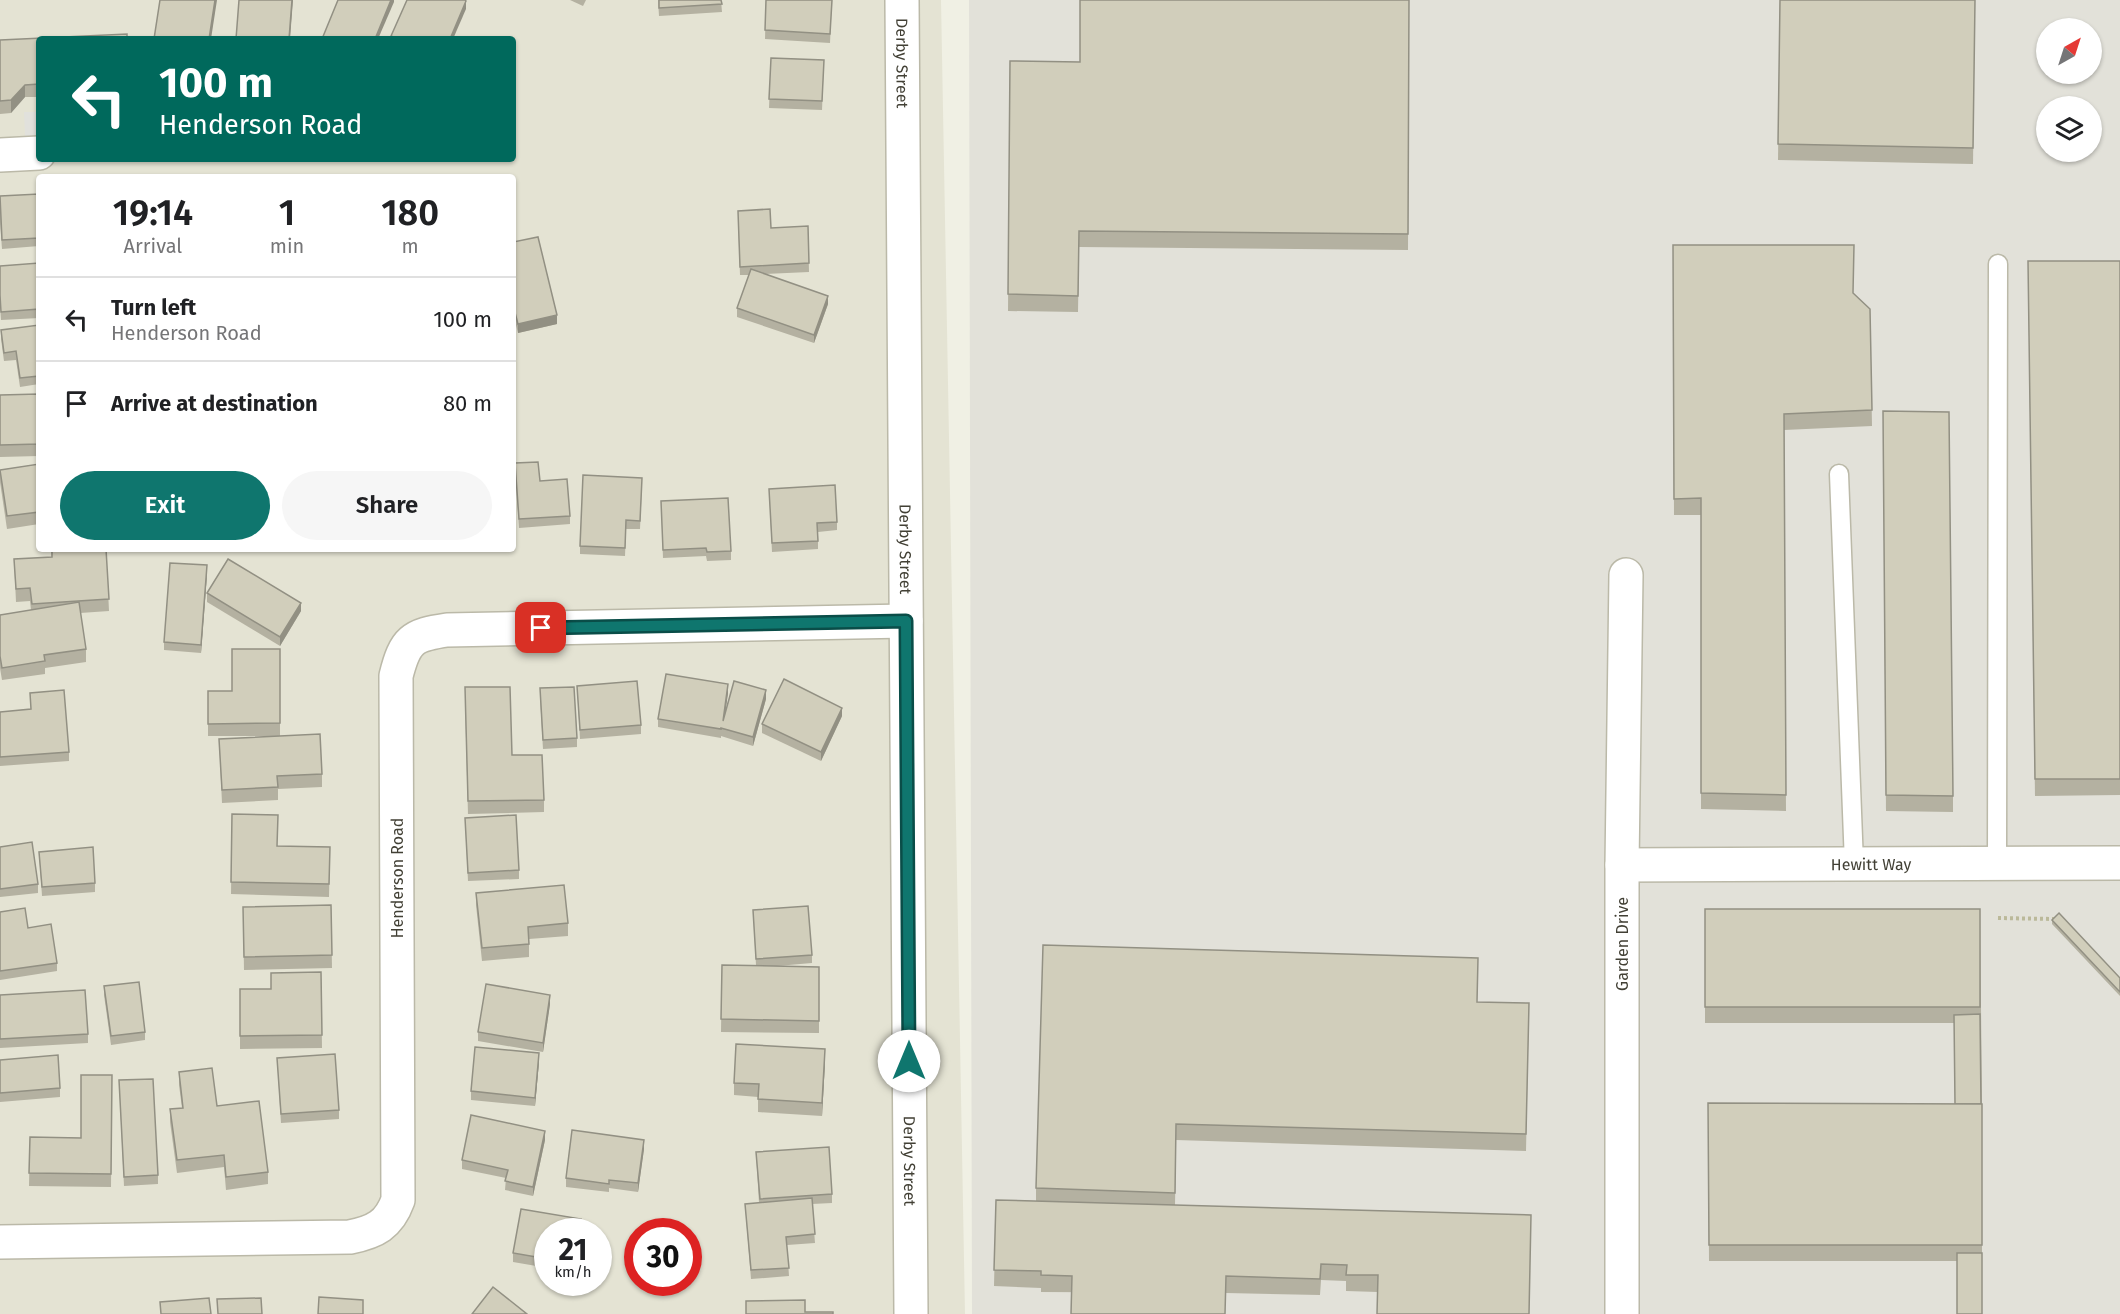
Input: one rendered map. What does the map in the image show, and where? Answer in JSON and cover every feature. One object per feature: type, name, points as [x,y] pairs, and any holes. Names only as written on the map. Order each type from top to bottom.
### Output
[{"type":"street","name":"Derby Street","points":[[902,0],[911,1314]]},
{"type":"street","points":[[0,155],[36,153]]},
{"type":"street","name":"Garden Drive","points":[[1622,1314],[1622,865],[1626,575]]},
{"type":"street","name":"Henderson Road","points":[[0,1242],[350,1237],[368,1234],[382,1225],[394,1212],[398,1200],[396,676],[400,658],[410,642],[423,634],[447,630],[906,621]]},
{"type":"street","name":"Hewitt Way","points":[[1622,865],[2120,863]]},
{"type":"lane","points":[[1997,864],[1998,264]]},
{"type":"lane","points":[[1839,474],[1854,864]]},
{"type":"path","points":[[1998,918],[2053,919],[2064,930]]},
{"type":"shaded area","points":[[0,0],[941,0],[965,1314],[0,1314]]},
{"type":"shaded area","points":[[969,0],[2120,0],[2120,1314],[972,1314]]},
{"type":"shaded area","points":[[24,112],[36,112],[36,136],[25,136]]},
{"type":"building","points":[[160,0],[215,0],[209,36],[154,36]]},
{"type":"building","points":[[239,0],[292,0],[289,36],[236,36]]},
{"type":"building","points":[[338,0],[391,0],[376,36],[323,36]]},
{"type":"building","points":[[407,0],[466,1],[451,36],[391,36]]},
{"type":"building","points":[[659,0],[721,0],[722,4],[659,8]]},
{"type":"building","points":[[766,0],[832,0],[830,34],[765,30]]},
{"type":"building","points":[[1080,0],[1409,0],[1408,234],[1079,231],[1078,296],[1008,294],[1010,61],[1080,62]]},
{"type":"building","points":[[1780,0],[1975,0],[1973,148],[1778,144]]},
{"type":"building","points":[[127,34],[127,36],[85,36]]},
{"type":"building","points":[[36,38],[36,84],[25,85],[11,100],[0,101],[0,40]]},
{"type":"building","points":[[771,58],[824,60],[822,101],[769,99]]},
{"type":"building","points":[[36,194],[36,238],[2,240],[0,196]]},
{"type":"building","points":[[770,209],[771,228],[808,226],[809,263],[740,267],[738,211]]},
{"type":"building","points":[[538,237],[557,315],[518,324],[516,316],[516,241]]},
{"type":"building","points":[[1673,245],[1854,245],[1853,293],[1870,309],[1872,410],[1784,414],[1786,795],[1701,793],[1701,498],[1674,499]]},
{"type":"building","points":[[2028,261],[2120,261],[2120,779],[2035,779]]},
{"type":"building","points":[[36,263],[36,309],[1,312],[0,266]]},
{"type":"building","points":[[751,269],[828,296],[814,335],[737,308]]},
{"type":"building","points":[[36,325],[36,376],[20,378],[16,351],[4,353],[1,330]]},
{"type":"building","points":[[36,394],[36,444],[0,445],[0,395]]},
{"type":"building","points":[[1883,411],[1949,412],[1953,796],[1886,795]]},
{"type":"building","points":[[538,462],[540,481],[567,479],[570,516],[519,519],[516,463]]},
{"type":"building","points":[[36,464],[36,512],[7,516],[0,470]]},
{"type":"building","points":[[583,475],[642,478],[640,521],[626,520],[625,548],[580,546]]},
{"type":"building","points":[[835,485],[837,522],[817,523],[818,541],[772,543],[769,489]]},
{"type":"building","points":[[728,498],[731,551],[707,552],[706,548],[663,550],[661,501]]},
{"type":"building","points":[[52,552],[106,552],[109,599],[32,604],[30,588],[16,589],[14,559],[52,557]]},
{"type":"building","points":[[228,559],[301,603],[280,637],[207,593]]},
{"type":"building","points":[[170,563],[207,565],[201,645],[164,642]]},
{"type":"building","points":[[79,602],[86,649],[44,655],[45,661],[2,668],[0,615]]},
{"type":"building","points":[[232,649],[280,649],[280,723],[208,724],[208,691],[232,691]]},
{"type":"building","points":[[666,674],[728,684],[723,721],[734,681],[766,690],[753,737],[721,728],[658,719]]},
{"type":"building","points":[[784,679],[842,708],[821,752],[762,724]]},
{"type":"building","points":[[637,681],[641,725],[580,730],[577,686]]},
{"type":"building","points":[[465,687],[510,687],[512,755],[542,755],[544,800],[468,801]]},
{"type":"building","points":[[574,687],[577,738],[543,740],[540,688]]},
{"type":"building","points":[[64,690],[69,752],[0,757],[0,712],[31,709],[30,693]]},
{"type":"building","points":[[320,734],[322,774],[277,776],[278,787],[222,790],[219,739]]},
{"type":"building","points":[[232,814],[278,815],[277,846],[330,847],[329,884],[231,882]]},
{"type":"building","points":[[516,815],[519,870],[468,873],[465,818]]},
{"type":"building","points":[[32,842],[38,884],[0,889],[0,847]]},
{"type":"building","points":[[93,847],[95,883],[42,887],[39,852]]},
{"type":"building","points":[[564,885],[568,923],[528,927],[529,944],[482,948],[476,893]]},
{"type":"building","points":[[331,905],[332,955],[244,957],[243,907]]},
{"type":"building","points":[[808,906],[812,955],[756,959],[753,910]]},
{"type":"building","points":[[25,908],[28,928],[51,924],[57,963],[0,971],[0,912]]},
{"type":"building","points":[[1705,909],[1980,909],[1980,1007],[1705,1007]]},
{"type":"building","points":[[2059,913],[2120,978],[2120,992],[2052,920]]},
{"type":"building","points":[[1043,945],[1478,958],[1477,1002],[1529,1003],[1526,1134],[1176,1124],[1175,1193],[1036,1188]]},
{"type":"building","points":[[722,965],[819,967],[819,1021],[721,1019]]},
{"type":"building","points":[[321,972],[322,1035],[240,1036],[240,989],[271,989],[271,973]]},
{"type":"building","points":[[139,982],[145,1032],[111,1036],[104,986]]},
{"type":"building","points":[[486,984],[550,995],[543,1043],[478,1032]]},
{"type":"building","points":[[85,990],[88,1034],[0,1039],[0,995]]},
{"type":"building","points":[[1980,1014],[1981,1104],[1955,1104],[1954,1015]]},
{"type":"building","points":[[736,1044],[825,1049],[822,1103],[758,1099],[759,1084],[734,1083]]},
{"type":"building","points":[[475,1047],[539,1053],[535,1098],[471,1091]]},
{"type":"building","points":[[335,1054],[339,1110],[281,1114],[277,1058]]},
{"type":"building","points":[[58,1055],[60,1088],[0,1093],[0,1060]]},
{"type":"building","points":[[212,1068],[217,1106],[259,1101],[268,1172],[226,1177],[224,1155],[177,1160],[170,1109],[183,1108],[179,1072]]},
{"type":"building","points":[[81,1075],[112,1075],[111,1174],[29,1173],[30,1137],[81,1138]]},
{"type":"building","points":[[153,1079],[158,1175],[124,1177],[119,1080]]},
{"type":"building","points":[[1708,1103],[1982,1104],[1982,1245],[1709,1245]]},
{"type":"building","points":[[471,1115],[545,1131],[533,1187],[505,1181],[508,1170],[462,1160]]},
{"type":"building","points":[[572,1130],[644,1140],[638,1183],[609,1180],[609,1184],[566,1178]]},
{"type":"building","points":[[829,1147],[832,1194],[760,1199],[756,1152]]},
{"type":"building","points":[[812,1198],[815,1234],[786,1237],[789,1268],[751,1270],[745,1204]]},
{"type":"building","points":[[996,1200],[1531,1215],[1529,1314],[1377,1314],[1378,1275],[1346,1275],[1347,1265],[1321,1264],[1320,1279],[1226,1276],[1225,1314],[1071,1314],[1072,1276],[1041,1275],[1041,1271],[994,1270]]},
{"type":"building","points":[[521,1209],[575,1218],[534,1218],[534,1257],[513,1253]]},
{"type":"building","points":[[1957,1253],[1982,1253],[1982,1314],[1957,1314]]},
{"type":"building","points":[[493,1287],[527,1314],[472,1314]]},
{"type":"building","points":[[319,1297],[363,1300],[363,1314],[318,1314]]},
{"type":"building","points":[[209,1298],[211,1314],[161,1314],[160,1302]]},
{"type":"building","points":[[261,1298],[262,1314],[218,1314],[217,1299]]},
{"type":"building","points":[[805,1300],[805,1312],[833,1312],[833,1314],[746,1314],[746,1301]]},
{"type":"route","points":[[541,628],[906,621],[909,1061]]}]
